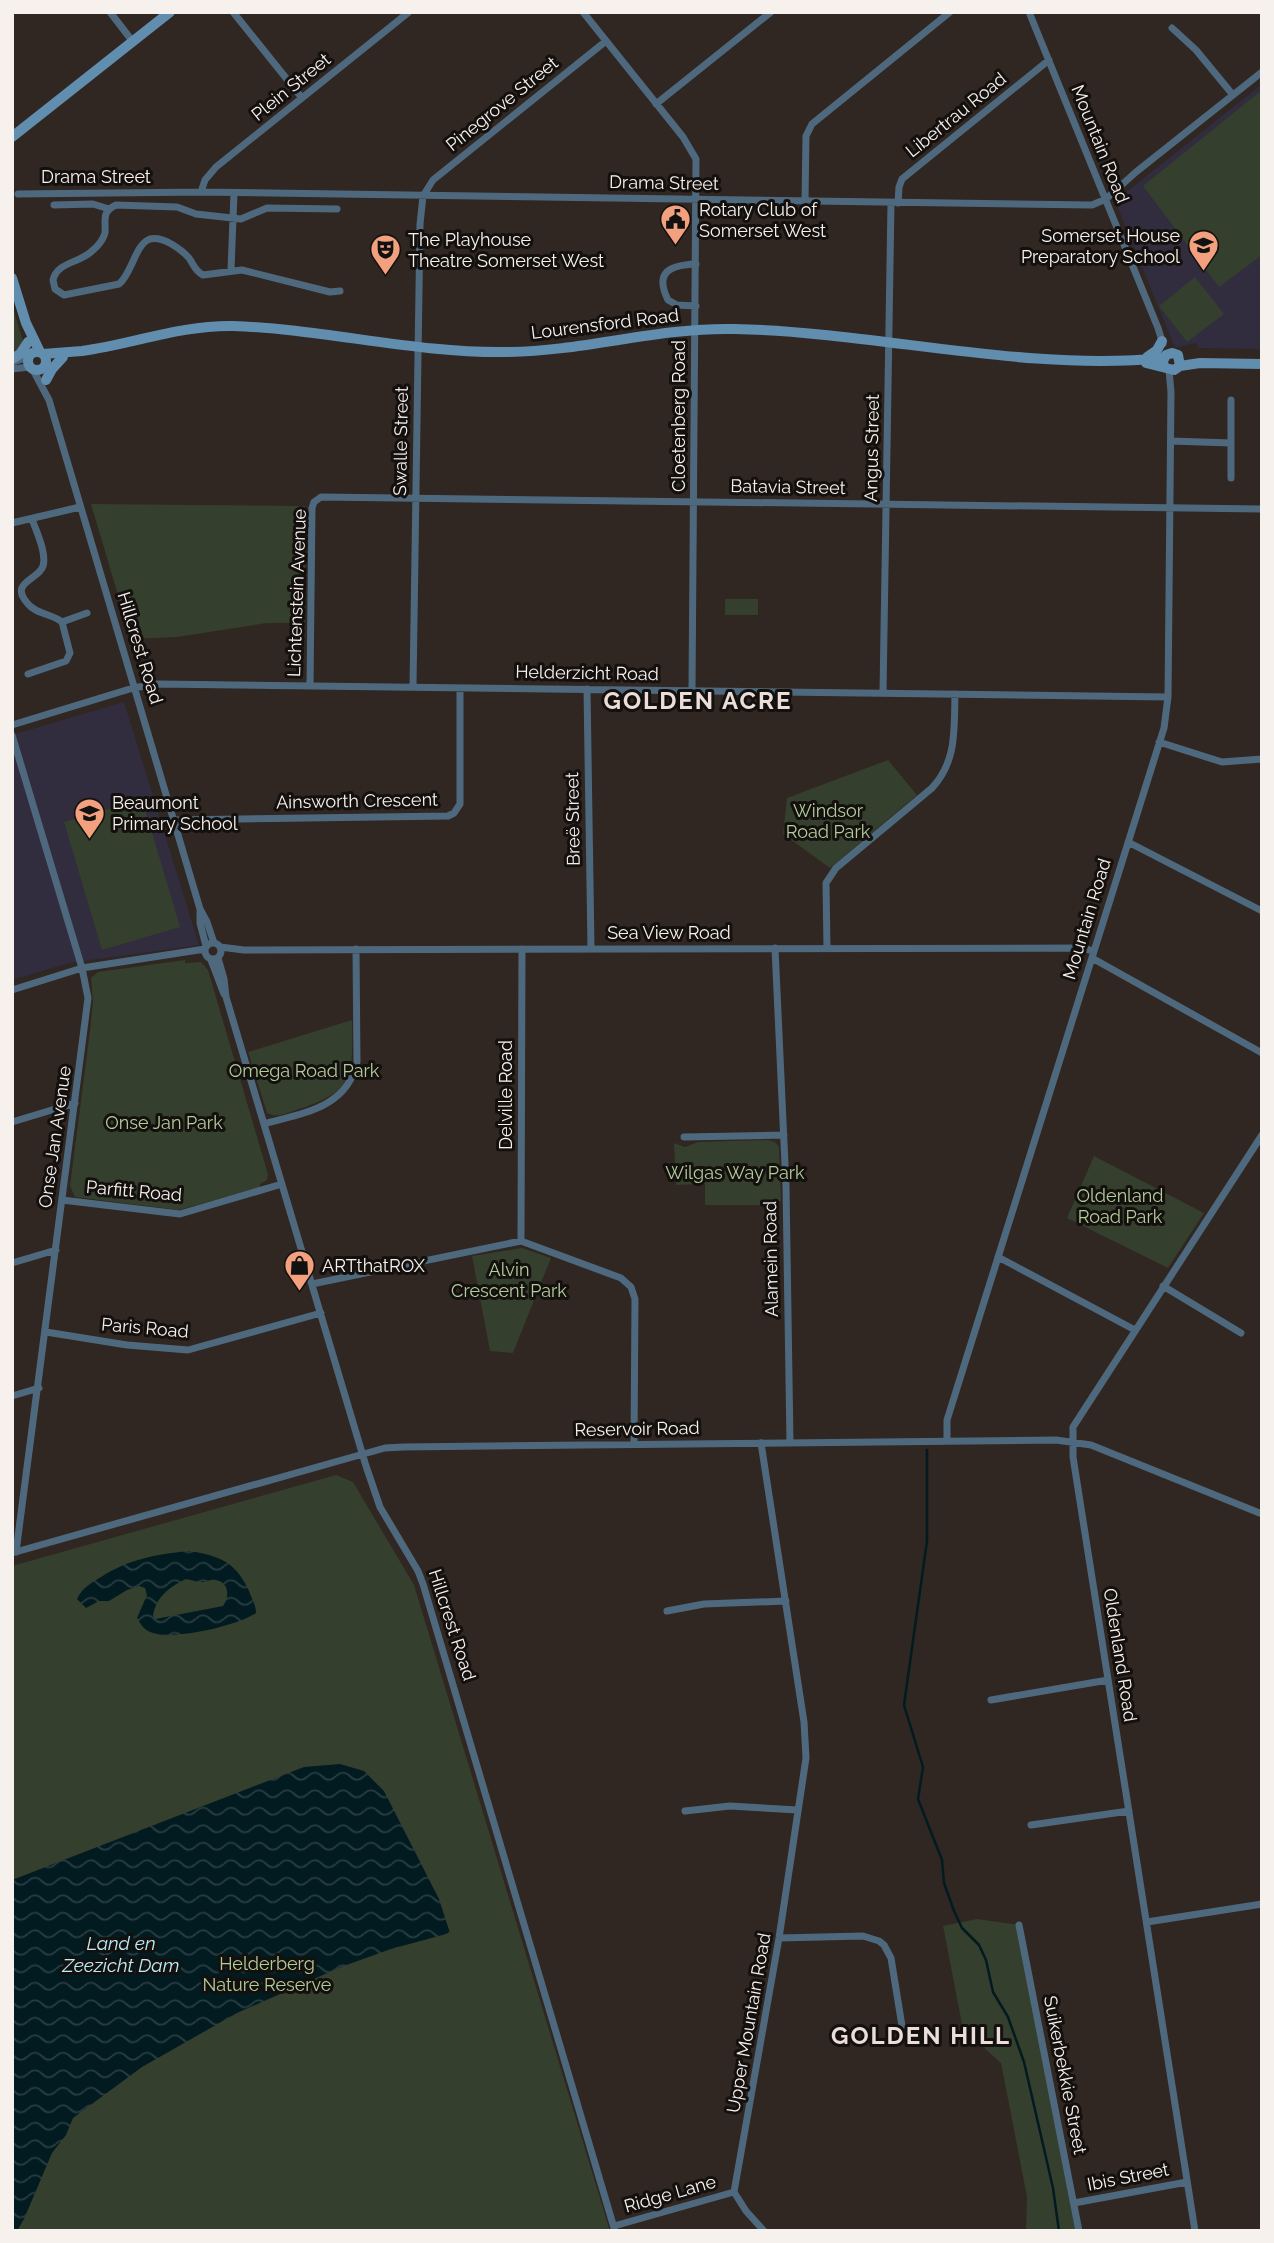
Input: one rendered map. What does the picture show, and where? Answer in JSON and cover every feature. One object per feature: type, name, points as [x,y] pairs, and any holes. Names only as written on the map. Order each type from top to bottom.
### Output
[{"type":"street","points":[[110,12],[133,42]]},
{"type":"street","points":[[12,137],[170,12]]},
{"type":"street","points":[[233,12],[302,98]]},
{"type":"street","name":"Plein Street","points":[[201,192],[205,180],[216,167],[409,12]]},
{"type":"street","points":[[656,104],[771,12]]},
{"type":"street","points":[[805,201],[806,136],[812,124],[950,12]]},
{"type":"street","name":"Mountain Road","points":[[947,1441],[947,1420],[1159,742],[1168,697],[1172,362],[1029,12]]},
{"type":"street","name":"Cloetenberg Road","points":[[586,13],[695,155],[697,200],[692,690]]},
{"type":"street","points":[[1171,28],[1196,50],[1233,95]]},
{"type":"street","name":"Pinegrove Street","points":[[423,196],[433,180],[606,41]]},
{"type":"street","name":"Libertrau Road","points":[[895,203],[902,179],[1049,60]]},
{"type":"street","points":[[1106,199],[1262,72]]},
{"type":"street","name":"Drama Street","points":[[18,194],[201,192],[1092,205],[1106,199]]},
{"type":"street","points":[[231,270],[234,193]]},
{"type":"street","name":"Swalle Street","points":[[413,687],[420,224],[423,196]]},
{"type":"street","name":"Angus Street","points":[[884,693],[889,341],[895,203]]},
{"type":"street","points":[[54,205],[93,204],[109,209]]},
{"type":"street","points":[[337,209],[271,208],[246,218],[233,218],[196,214],[177,207],[120,205],[109,209],[104,216],[105,232],[101,241],[87,256],[61,267],[54,274],[53,280],[55,289],[68,295],[119,284],[125,279],[141,245],[147,240],[155,239],[174,246],[189,258],[201,274],[216,275],[242,270],[330,292],[340,291]]},
{"type":"street","points":[[696,264],[671,268],[664,273],[662,282],[666,297],[672,303],[696,306]]},
{"type":"street","name":"Hillcrest Road","points":[[12,278],[200,909],[201,923],[224,979],[226,997],[363,1454],[380,1507],[423,1584],[615,2228]]},
{"type":"street","name":"Hillcrest Road","points":[[26,323],[28,342],[46,380],[48,397]]},
{"type":"street","name":"Lourensford Road","points":[[12,369],[83,351],[206,327],[273,329],[485,352],[526,352],[695,330],[750,330],[889,341],[999,355],[1262,364]]},
{"type":"street","name":"Mountain Road","points":[[1158,327],[1172,362]]},
{"type":"street","points":[[1138,360],[1154,353],[1162,341]]},
{"type":"street","points":[[12,361],[28,342]]},
{"type":"street","name":"Lourensford Road","points":[[12,361],[37,361],[83,351]]},
{"type":"street","points":[[46,380],[63,357]]},
{"type":"street","points":[[1231,400],[1231,478]]},
{"type":"street","points":[[1171,441],[1231,443]]},
{"type":"street","name":"Batavia Street","points":[[316,500],[325,496],[1262,509]]},
{"type":"street","name":"Lichtenstein Avenue","points":[[310,686],[312,508],[316,500]]},
{"type":"street","points":[[12,523],[80,507]]},
{"type":"street","points":[[32,519],[43,555],[43,566],[25,581],[22,589],[24,598],[30,606],[62,622],[87,613]]},
{"type":"street","points":[[28,674],[58,665],[69,658],[69,646],[62,622]]},
{"type":"street","name":"Helderzicht Road","points":[[12,725],[133,688],[158,684],[1168,697]]},
{"type":"street","name":"Ainsworth Crescent","points":[[173,820],[448,816],[454,813],[460,804],[460,688]]},
{"type":"street","name":"Breë Street","points":[[587,689],[591,949]]},
{"type":"street","points":[[827,948],[826,883],[830,875],[932,788],[944,773],[954,748],[955,694]]},
{"type":"street","name":"Onse Jan Avenue","points":[[12,735],[82,968],[88,998],[39,1388],[14,1552]]},
{"type":"street","points":[[1159,742],[1222,762],[1262,759]]},
{"type":"street","points":[[1128,842],[1262,911]]},
{"type":"street","name":"Alamein Road","points":[[775,948],[783,1135],[790,1443]]},
{"type":"street","name":"Sea View Road","points":[[12,990],[82,968],[244,950],[1080,948],[1262,1053]]},
{"type":"street","points":[[264,1124],[330,1103],[343,1092],[352,1078],[357,1062],[356,949]]},
{"type":"street","name":"Delville Road","points":[[522,949],[522,1241]]},
{"type":"street","points":[[12,1122],[75,1104]]},
{"type":"street","points":[[684,1138],[783,1135]]},
{"type":"street","name":"Oldenland Road","points":[[1195,2231],[1073,1457],[1073,1442],[1076,1421],[1262,1135]]},
{"type":"street","name":"Parfitt Road","points":[[62,1200],[180,1214],[282,1184]]},
{"type":"street","points":[[312,1284],[522,1241],[621,1278],[631,1287],[635,1299],[634,1444]]},
{"type":"street","points":[[12,1263],[56,1250]]},
{"type":"street","points":[[998,1257],[1135,1330]]},
{"type":"street","points":[[1163,1286],[1241,1333]]},
{"type":"street","name":"Paris Road","points":[[46,1332],[127,1345],[188,1350],[321,1313]]},
{"type":"street","points":[[12,1396],[39,1388]]},
{"type":"street","name":"Reservoir Road","points":[[14,1552],[385,1448],[402,1447],[1056,1440],[1091,1445],[1262,1514]]},
{"type":"street","name":"Upper Mountain Road","points":[[734,2192],[779,1938],[807,1748],[761,1443]]},
{"type":"street","points":[[667,1611],[704,1604],[786,1601]]},
{"type":"street","points":[[991,1700],[1108,1680]]},
{"type":"street","points":[[685,1811],[730,1806],[798,1810]]},
{"type":"street","points":[[1031,1825],[1129,1811]]},
{"type":"street","points":[[1146,1922],[1262,1904]]},
{"type":"street","name":"Suikerbekkie Street","points":[[1019,1925],[1079,2231]]},
{"type":"street","points":[[779,1938],[863,1936],[884,1945],[891,1958],[902,2026]]},
{"type":"street","name":"Ibis Street","points":[[1074,2203],[1187,2182]]},
{"type":"street","points":[[734,2192],[764,2231]]},
{"type":"street","name":"Ridge Lane","points":[[615,2228],[734,2192]]},
{"type":"shaded area","name":"Somerset House Preparatory School","points":[[1262,84],[1262,349],[1199,348],[1196,343],[1175,348],[1116,203],[1120,197]]},
{"type":"shaded area","name":"Beaumont Primary School","points":[[124,702],[199,945],[69,963],[12,980],[12,735]]},
{"type":"green space","points":[[1262,90],[1262,255],[1219,287],[1143,186]]},
{"type":"green space","points":[[1195,277],[1224,314],[1187,342],[1159,306]]},
{"type":"green space","points":[[12,304],[23,341],[12,355]]},
{"type":"green space","points":[[91,504],[305,506],[305,623],[267,623],[177,637],[131,639]]},
{"type":"green space","points":[[725,599],[758,599],[758,615],[725,615]]},
{"type":"green space","name":"Windsor Road Park","points":[[888,760],[917,795],[830,868],[783,834],[787,798]]},
{"type":"green space","points":[[142,799],[180,927],[102,950],[64,822]]},
{"type":"green space","name":"Onse Jan Park","points":[[185,960],[185,963],[201,962],[208,970],[268,1174],[267,1180],[260,1184],[260,1187],[179,1210],[75,1197],[70,1186],[93,1002],[91,978],[98,972]]},
{"type":"green space","name":"Omega Road Park","points":[[352,1020],[350,1067],[341,1087],[331,1095],[299,1109],[279,1115],[267,1113],[248,1052]]},
{"type":"green space","name":"Wilgas Way Park","points":[[768,1140],[779,1147],[781,1201],[772,1205],[705,1205],[705,1184],[676,1185],[674,1143],[685,1147],[698,1142]]},
{"type":"green space","name":"Oldenland Road Park","points":[[1094,1156],[1204,1213],[1168,1268],[1067,1218]]},
{"type":"green space","name":"Alvin Crescent Park","points":[[522,1248],[551,1258],[513,1353],[490,1351],[472,1256]]},
{"type":"green space","name":"Helderberg Nature Reserve","points":[[336,1475],[353,1482],[414,1585],[610,2231],[12,2231],[12,1566]]},
{"type":"green space","points":[[977,1919],[1019,1925],[1079,2231],[1026,2231],[1027,2197],[1001,2063],[963,2029],[943,1926]]},
{"type":"water","points":[[190,1551],[210,1555],[233,1567],[249,1591],[256,1613],[235,1623],[190,1633],[163,1635],[148,1631],[137,1618],[147,1595],[145,1588],[139,1586],[127,1590],[109,1601],[99,1601],[86,1608],[77,1599],[90,1584],[122,1566],[144,1558]],"holes":[[[186,1579],[223,1583],[227,1594],[223,1606],[155,1619],[153,1616],[160,1598],[174,1585]]]},
{"type":"water","name":"Land en Zeezicht Dam","points":[[340,1764],[364,1771],[384,1791],[439,1899],[450,1933],[391,1949],[341,1967],[237,2013],[142,2067],[73,2118],[66,2135],[52,2153],[24,2219],[17,2231],[12,2231],[12,1880],[304,1767]]},
{"type":"waterway","points":[[927,1450],[927,1541],[904,1705],[923,1767],[918,1799],[942,1860],[944,1883],[954,1911],[962,1928],[979,1945],[986,1960],[993,1992],[1008,2017],[1024,2062],[1053,2188],[1059,2231]]},
{"type":"place","name":"Rotary Club of Somerset West","points":[[676,247]]},
{"type":"place","name":"Somerset House Preparatory School","points":[[1203,273]]},
{"type":"place","name":"The Playhouse Theatre Somerset West","points":[[385,277]]},
{"type":"place","name":"Beaumont Primary School","points":[[89,840]]},
{"type":"place","name":"ARTthatROX","points":[[299,1293]]},
{"type":"district","name":"GOLDEN ACRE","points":[[698,701]]},
{"type":"district","name":"GOLDEN HILL","points":[[921,2036]]}]
